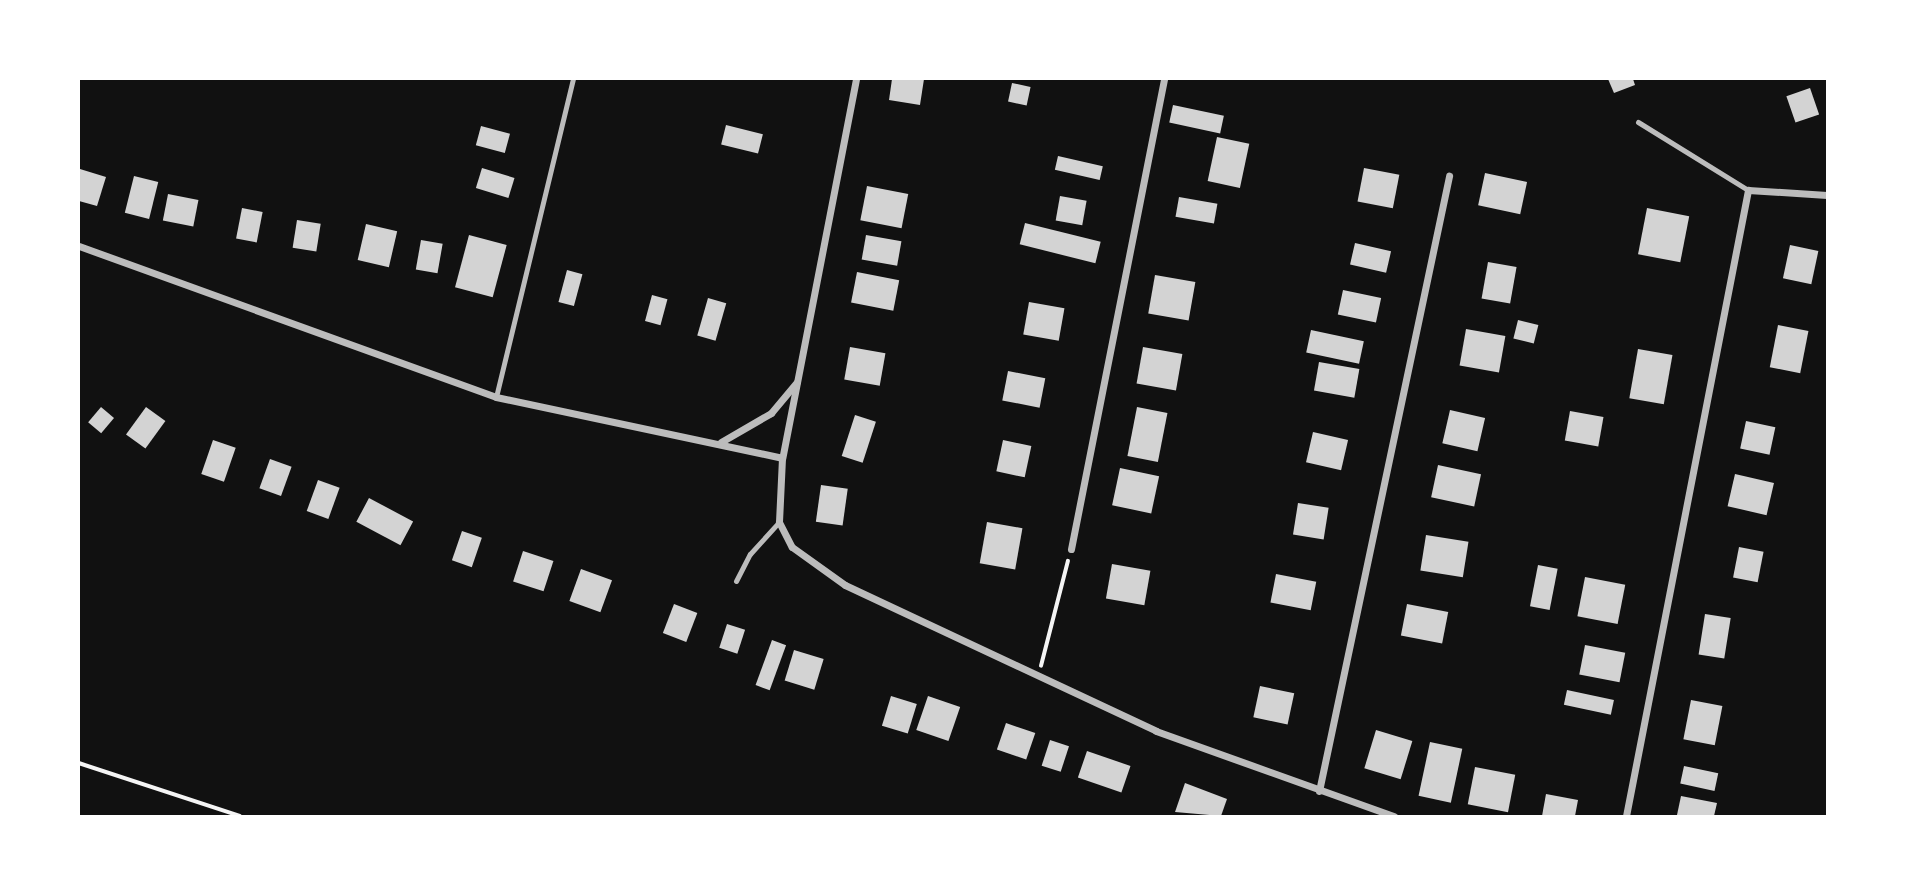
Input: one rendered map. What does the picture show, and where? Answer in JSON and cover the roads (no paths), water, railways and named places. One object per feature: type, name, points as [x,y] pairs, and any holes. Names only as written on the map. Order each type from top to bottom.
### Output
[{"type":"street","points":[[856,79],[782,458],[779,522],[810,563],[845,585],[1039,673],[1156,731],[1394,816]]},
{"type":"street","points":[[1071,549],[1164,79]]},
{"type":"street","points":[[1319,791],[1449,176]]},
{"type":"street","points":[[1626,816],[1748,190],[1827,195]]},
{"type":"street","points":[[79,246],[496,397],[721,442],[782,458]]},
{"type":"street","points":[[721,442],[771,413],[797,382]]},
{"type":"lane","points":[[496,397],[573,79]]},
{"type":"lane","points":[[1638,122],[1748,190]]},
{"type":"lane","points":[[736,581],[779,522]]}]
